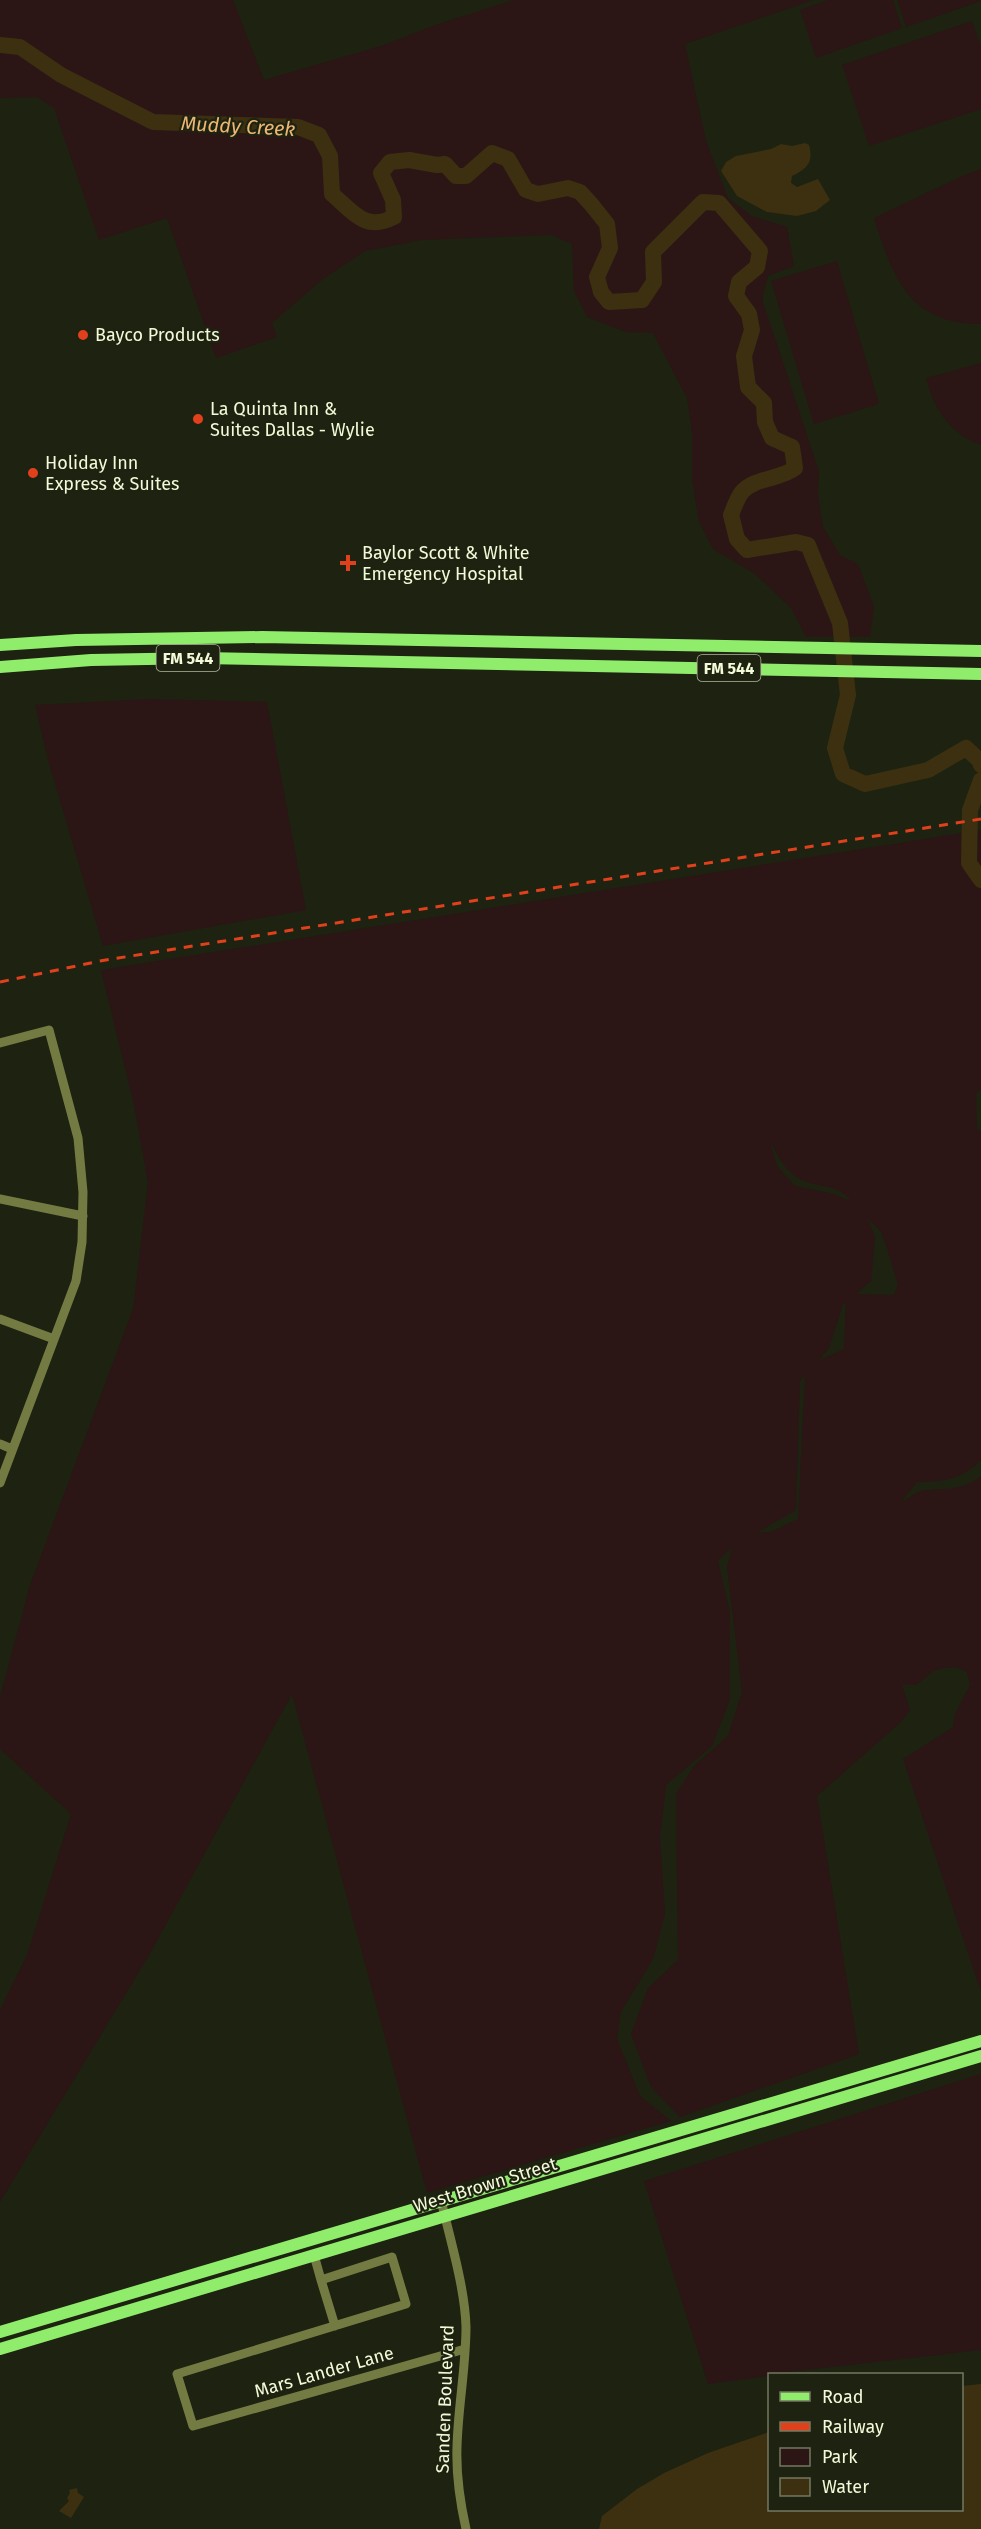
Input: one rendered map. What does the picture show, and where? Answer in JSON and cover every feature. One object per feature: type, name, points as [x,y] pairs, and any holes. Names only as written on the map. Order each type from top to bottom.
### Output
[{"type":"main road","name":"FM 544","points":[[0,645],[76,640],[194,637],[981,651]]},
{"type":"main road","points":[[446,662],[447,641]]},
{"type":"main road","name":"FM 544","points":[[0,667],[91,660],[203,658],[981,674]]},
{"type":"main road","name":"West Brown Street","points":[[0,2332],[981,2041]]},
{"type":"main road","name":"West Brown Street","points":[[0,2349],[981,2056]]},
{"type":"main road","points":[[184,2277],[188,2293]]},
{"type":"main road","points":[[19,2340],[18,2335],[21,2332],[68,2318],[79,2308]]},
{"type":"street","points":[[0,1043],[49,1030],[78,1138],[83,1192],[82,1242],[76,1281],[0,1483]]},
{"type":"street","points":[[0,1199],[82,1216]]},
{"type":"street","points":[[0,1319],[54,1339]]},
{"type":"street","points":[[0,1444],[12,1449]]},
{"type":"street","name":"Sanden Boulevard","points":[[441,2200],[456,2261],[466,2325],[457,2448],[460,2499],[466,2529]]},
{"type":"street","points":[[314,2255],[321,2280],[334,2326],[406,2304],[392,2257],[321,2280]]},
{"type":"street","name":"Mars Lander Lane","points":[[334,2326],[177,2374],[193,2426],[465,2349]]},
{"type":"green space","points":[[0,0],[233,0],[264,80],[384,45],[435,25],[514,0],[814,0],[685,44],[706,141],[728,198],[752,216],[787,227],[794,266],[768,276],[762,299],[819,471],[818,496],[823,527],[840,555],[858,564],[874,607],[870,637],[806,637],[791,608],[754,573],[713,549],[699,522],[692,479],[692,432],[687,398],[653,333],[626,332],[587,317],[574,291],[572,244],[552,235],[422,240],[365,251],[323,279],[272,323],[277,337],[216,358],[167,218],[99,240],[54,108],[37,97],[0,98]]},
{"type":"green space","points":[[828,0],[893,0],[902,28],[816,58],[800,10]]},
{"type":"green space","points":[[897,0],[981,0],[981,1],[906,27]]},
{"type":"green space","points":[[972,21],[981,47],[981,109],[869,146],[842,65]]},
{"type":"green space","points":[[981,169],[981,324],[957,322],[937,316],[908,294],[897,278],[874,218]]},
{"type":"green space","points":[[837,261],[879,404],[814,424],[771,281]]},
{"type":"green space","points":[[981,363],[981,445],[960,434],[945,419],[934,400],[926,378]]},
{"type":"green space","points":[[150,699],[267,702],[306,910],[103,946],[48,760],[35,705]]},
{"type":"green space","points":[[981,830],[981,1089],[976,1094],[977,1128],[981,1133],[981,1460],[967,1471],[952,1478],[917,1482],[900,1503],[921,1491],[959,1487],[981,1476],[981,1992],[903,1759],[953,1727],[955,1714],[970,1685],[967,1672],[956,1667],[944,1668],[933,1671],[916,1685],[902,1685],[910,1710],[901,1722],[817,1796],[859,2054],[680,2117],[651,2087],[631,2034],[648,1988],[678,1960],[676,1794],[694,1766],[728,1736],[742,1692],[727,1567],[732,1547],[718,1561],[730,1613],[730,1699],[712,1746],[666,1785],[660,1838],[665,1914],[653,1959],[621,2012],[617,2039],[640,2096],[671,2121],[427,2193],[292,1694],[148,1957],[0,2202],[0,2010],[27,1955],[71,1814],[0,1749],[0,1697],[30,1585],[133,1309],[148,1183],[134,1105],[101,970]],"holes":[[[770,1141],[783,1164],[796,1177],[809,1183],[835,1189],[852,1202],[834,1194],[795,1186],[777,1166]],[[867,1217],[881,1232],[887,1248],[898,1285],[894,1295],[856,1294],[871,1281],[875,1237]],[[846,1302],[844,1349],[818,1361],[829,1348],[843,1304]],[[805,1375],[798,1519],[771,1532],[756,1533],[796,1510],[800,1381]]]},
{"type":"green space","points":[[981,2074],[981,2350],[768,2373],[768,2376],[708,2384],[644,2181]]},
{"type":"water","points":[[805,143],[809,145],[810,160],[802,171],[792,176],[791,183],[797,187],[818,179],[830,200],[816,211],[797,216],[767,212],[737,196],[721,171],[726,162],[736,156],[771,149],[781,144],[792,146]]},
{"type":"water","points":[[981,2384],[981,2529],[599,2529],[602,2516],[637,2489],[664,2473],[708,2453],[768,2432],[768,2511],[963,2511],[963,2386]]},
{"type":"water","points":[[77,2488],[78,2493],[84,2497],[71,2518],[59,2511],[69,2501],[67,2498],[69,2490]]},
{"type":"waterway","name":"Muddy Creek","points":[[0,45],[20,47],[61,75],[153,122],[298,127],[319,135],[330,156],[332,194],[353,213],[367,221],[384,221],[394,217],[393,200],[381,173],[390,162],[409,160],[437,165],[445,164],[456,176],[466,176],[492,153],[508,159],[526,190],[538,194],[568,188],[580,192],[607,224],[610,248],[597,277],[601,292],[609,302],[642,300],[654,282],[653,252],[703,202],[719,203],[760,251],[757,267],[739,282],[736,296],[749,314],[752,330],[744,356],[748,387],[764,403],[765,422],[772,438],[792,447],[795,468],[747,487],[739,497],[731,515],[737,539],[747,550],[796,542],[808,545],[840,623],[848,695],[835,748],[843,774],[865,784],[928,770],[966,748],[979,760],[981,765]]},
{"type":"waterway","name":"Muddy Creek","points":[[981,780],[970,810],[969,863],[981,880]]},
{"type":"railway","points":[[0,982],[100,961],[981,819]]},
{"type":"place","name":"Bayco Products","points":[[83,335]]},
{"type":"place","name":"La Quinta Inn & Suites Dallas - Wylie","points":[[198,419]]},
{"type":"place","name":"Holiday Inn Express & Suites","points":[[33,473]]},
{"type":"place","name":"Baylor Scott & White Emergency Hospital","points":[[348,563]]}]
